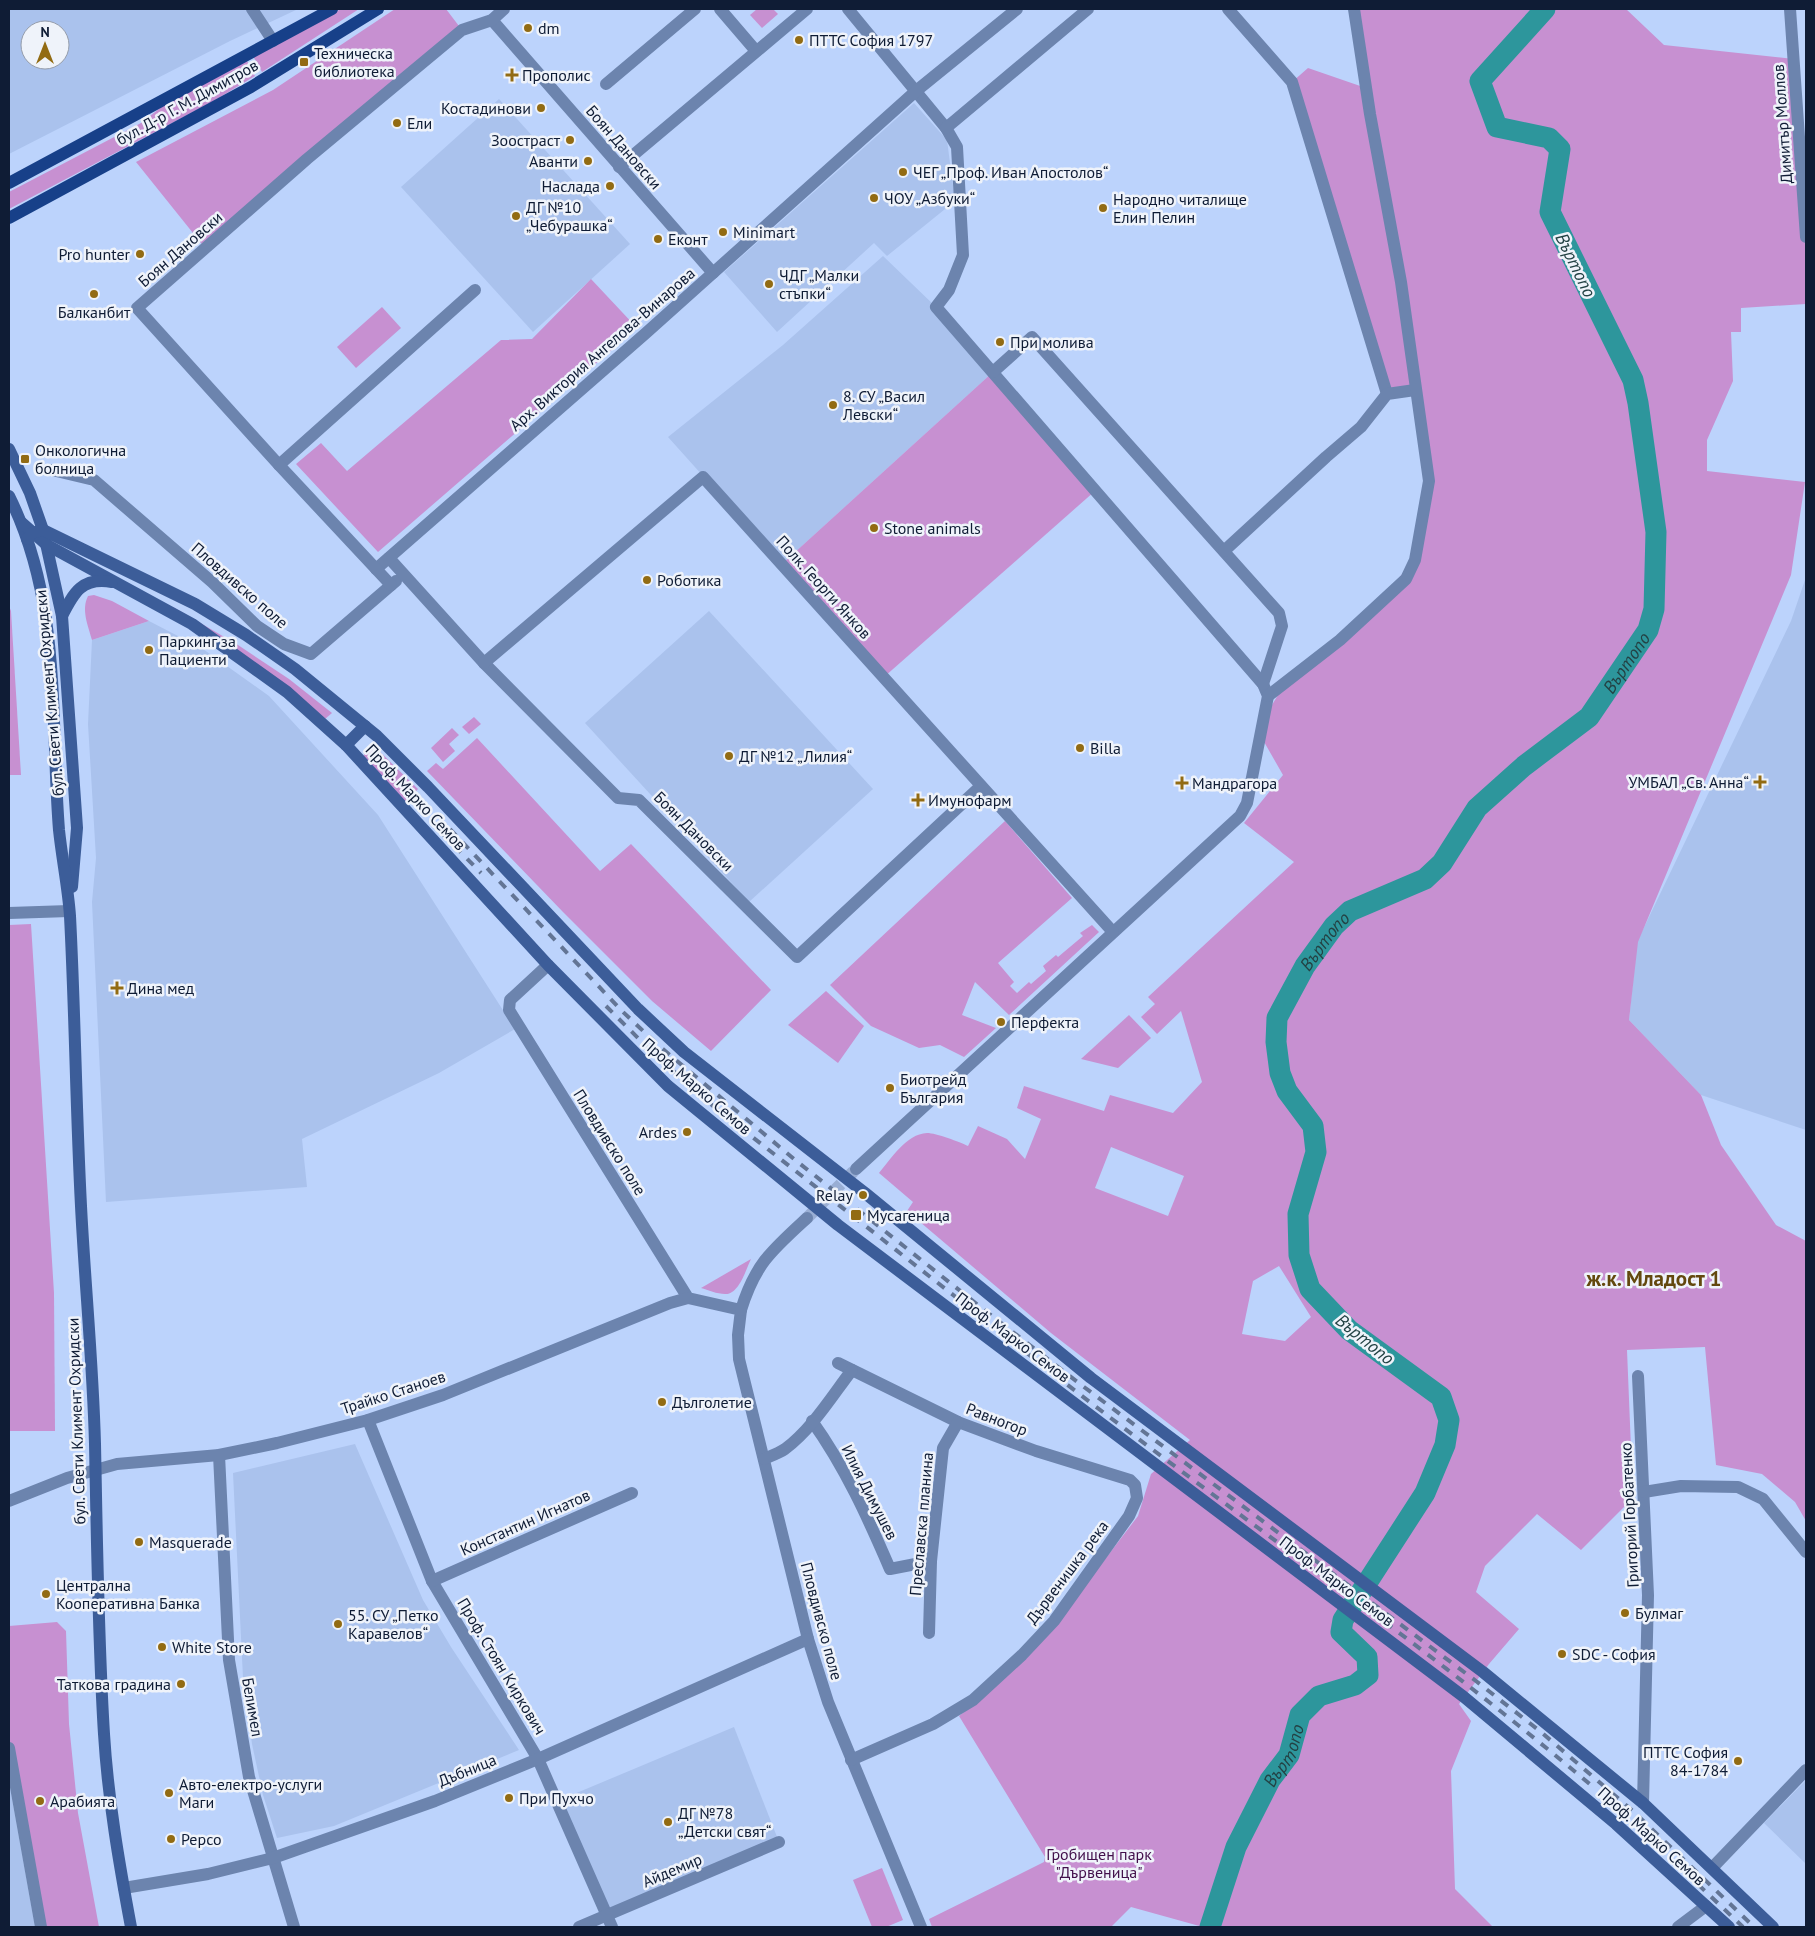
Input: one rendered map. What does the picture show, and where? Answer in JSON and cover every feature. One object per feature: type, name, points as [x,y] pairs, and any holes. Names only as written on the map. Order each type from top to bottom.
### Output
[{"type":"main road","name":"бул. Д-р Г. М. Димитров","points":[[9,183],[332,9]]},
{"type":"main road","name":"бул. Д-р Г. М. Димитров","points":[[9,218],[251,87],[378,9]]},
{"type":"main road","name":"бул. Свети Климент Охридски","points":[[9,449],[30,493],[51,656],[59,829],[69,911],[81,1204],[91,1364],[104,1735],[111,1808],[130,1927]]},
{"type":"main road","name":"бул. Свети Климент Охридски","points":[[9,496],[22,523],[47,545],[62,616],[77,828],[69,911]]},
{"type":"main road","name":"Проф. Марко Семов","points":[[34,534],[194,604],[246,635],[295,669],[365,726],[428,787],[638,1009],[684,1052],[865,1193],[1091,1378],[1482,1672],[1643,1803],[1773,1927]]},
{"type":"main road","name":"Проф. Марко Семов","points":[[47,545],[192,624],[287,692],[346,745],[548,965],[638,1057],[688,1103],[838,1225],[1464,1697],[1616,1824],[1729,1927]]},
{"type":"main road","points":[[62,616],[71,597],[86,584],[95,581],[117,583]]},
{"type":"main road","name":"Проф. Марко Семов","points":[[346,745],[365,726]]},
{"type":"street","points":[[252,9],[273,41]]},
{"type":"street","name":"Боян Дановски","points":[[391,586],[137,308],[307,158],[462,30],[492,20],[504,9]]},
{"type":"street","points":[[606,84],[695,9]]},
{"type":"street","points":[[720,9],[756,51]]},
{"type":"street","points":[[619,167],[807,9]]},
{"type":"street","points":[[848,9],[946,128],[957,147],[963,255],[949,290],[936,307],[1263,684],[1268,696],[1247,803],[1240,816],[856,1169]]},
{"type":"street","name":"Арх. Виктория Ангелова-Винарова","points":[[376,569],[916,91],[1017,9]]},
{"type":"street","points":[[946,128],[1088,9]]},
{"type":"street","points":[[1228,9],[1292,82],[1387,394]]},
{"type":"street","points":[[1268,696],[1353,628],[1406,579],[1415,560],[1429,481],[1401,282],[1370,114],[1354,9]]},
{"type":"street","name":"Димитър Моллов","points":[[1790,9],[1806,237]]},
{"type":"street","name":"Боян Дановски","points":[[492,20],[712,273]]},
{"type":"street","points":[[279,465],[475,290]]},
{"type":"street","points":[[993,372],[1032,337],[1280,614],[1282,626],[1263,684]]},
{"type":"street","points":[[1224,551],[1361,427],[1387,394],[1415,390]]},
{"type":"street","name":"Пловдивско поле","points":[[52,470],[94,480],[212,582],[257,626],[284,644],[311,654],[404,575]]},
{"type":"street","name":"Полк. Георги Янков","points":[[484,662],[703,477],[1113,932]]},
{"type":"street","name":"Боян Дановски","points":[[389,558],[484,662],[618,798],[639,800],[797,957],[981,786]]},
{"type":"street","points":[[9,913],[69,911]]},
{"type":"street","name":"Пловдивско поле","points":[[548,965],[510,1000],[509,1010],[688,1298]]},
{"type":"street","name":"Пловдивско поле","points":[[806,1218],[764,1258],[746,1294],[741,1310],[738,1359],[808,1638],[828,1702],[921,1927]]},
{"type":"street","points":[[688,1298],[741,1310]]},
{"type":"street","name":"Трайко Станоев","points":[[9,1501],[67,1478],[117,1464],[219,1455],[277,1443],[368,1420],[443,1394],[642,1314],[688,1298]]},
{"type":"street","name":"Равногор","points":[[838,1363],[958,1422],[1036,1451],[1130,1480],[1135,1485]]},
{"type":"street","points":[[764,1459],[783,1450],[793,1442],[852,1370]]},
{"type":"street","name":"Григорий Горбатенко","points":[[1638,1376],[1648,1596],[1643,1803]]},
{"type":"street","name":"Проф. Стоян Киркович","points":[[368,1420],[432,1581],[538,1759],[609,1921]]},
{"type":"street","name":"Илия Димушев","points":[[812,1421],[825,1439],[853,1487],[890,1569],[931,1561]]},
{"type":"street","name":"Преславска планина","points":[[929,1633],[931,1561],[943,1448],[958,1422]]},
{"type":"street","name":"Белимел","points":[[219,1455],[229,1660],[248,1777],[294,1927]]},
{"type":"street","name":"Дървенишка река","points":[[851,1760],[933,1724],[954,1712],[973,1700],[1022,1655],[1054,1621],[1130,1516],[1137,1498],[1135,1485]]},
{"type":"street","points":[[1644,1492],[1681,1486],[1738,1487],[1763,1499],[1806,1552]]},
{"type":"street","name":"Константин Игнатов","points":[[432,1581],[632,1493]]},
{"type":"street","name":"Дъбница","points":[[124,1888],[208,1874],[273,1858],[434,1801],[538,1759],[808,1638]]},
{"type":"street","points":[[9,1748],[41,1927]]},
{"type":"street","points":[[1712,1868],[1806,1770]]},
{"type":"street","name":"Айдемир","points":[[579,1927],[609,1921],[778,1842]]},
{"type":"street","points":[[1678,1927],[1706,1906]]},
{"type":"shaded area","points":[[9,9],[298,9],[230,41],[9,154]]},
{"type":"shaded area","name":"ДГ №10 „Чебурашка“","points":[[499,99],[630,244],[533,332],[401,187]]},
{"type":"shaded area","points":[[914,103],[947,140],[955,201],[887,256],[874,243],[777,332],[724,272]]},
{"type":"shaded area","name":"8. СУ „Васил Левски“","points":[[883,256],[936,307],[993,372],[782,564],[668,437],[783,345]]},
{"type":"shaded area","name":"УМБАЛ „Св. Анна“","points":[[1806,577],[1806,1130],[1701,1095],[1629,1020],[1637,942],[1791,621]]},
{"type":"shaded area","name":"ДГ №12 „Лилия“","points":[[709,611],[873,789],[749,902],[585,723]]},
{"type":"shaded area","points":[[149,621],[203,649],[269,696],[378,815],[515,1029],[439,1073],[302,1139],[307,1187],[106,1202],[92,902],[96,858],[88,724],[92,640]]},
{"type":"shaded area","name":"55. СУ „Петко Каравелов“","points":[[355,1444],[423,1600],[451,1647],[519,1750],[334,1826],[277,1838],[263,1795],[252,1744],[243,1678],[233,1473]]},
{"type":"shaded area","name":"ДГ №78 „Детски свят“","points":[[734,1727],[779,1842],[607,1916],[555,1802]]},
{"type":"shaded area","points":[[1806,1780],[1806,1864],[1764,1823]]},
{"type":"shaded area","points":[[9,1782],[35,1927],[9,1927]]},
{"type":"green space","points":[[341,9],[359,9],[262,72],[253,56]]},
{"type":"green space","points":[[395,9],[446,9],[462,30],[205,248],[136,162],[273,90]]},
{"type":"green space","points":[[757,9],[773,9],[778,14],[762,28],[750,15]]},
{"type":"green space","name":"Гробищен парк \"Дървеница\"","points":[[1354,9],[1626,9],[1664,45],[1794,59],[1806,237],[1806,304],[1741,308],[1741,332],[1731,332],[1733,381],[1707,440],[1707,471],[1805,482],[1791,575],[1638,942],[1629,1020],[1701,1095],[1721,1145],[1776,1225],[1806,1241],[1806,1521],[1795,1502],[1762,1474],[1716,1465],[1705,1347],[1627,1350],[1633,1498],[1581,1550],[1537,1514],[1485,1566],[1476,1592],[1519,1629],[1489,1664],[1459,1704],[1471,1721],[1451,1771],[1455,1889],[1493,1927],[1203,1927],[1131,1907],[1111,1927],[932,1927],[929,1919],[1044,1862],[1045,1857],[959,1716],[985,1695],[1057,1622],[1138,1516],[1151,1474],[1190,1440],[1051,1333],[907,1211],[913,1202],[879,1173],[906,1142],[919,1134],[931,1133],[968,1146],[978,1126],[1007,1139],[1025,1159],[1041,1119],[1017,1108],[1024,1086],[1104,1111],[1110,1095],[1173,1113],[1202,1082],[1181,1011],[1157,1034],[1141,1017],[1155,1004],[1148,997],[1294,862],[1244,823],[1283,775],[1263,740],[1266,715],[1278,695],[1343,640],[1415,560],[1429,481],[1415,391],[1387,394],[1292,82],[1308,68],[1366,88]],"holes":[[[1111,1147],[1184,1176],[1168,1216],[1095,1188]],[[1279,1266],[1311,1317],[1285,1341],[1242,1334],[1253,1281]]]},
{"type":"green space","points":[[246,59],[255,76],[212,102],[9,209],[9,192],[141,123],[164,105]]},
{"type":"green space","points":[[591,279],[637,328],[378,552],[296,464],[321,443],[347,471],[501,340],[532,339]]},
{"type":"green space","points":[[382,307],[401,328],[356,368],[337,347]]},
{"type":"green space","points":[[993,372],[1095,491],[884,677],[782,564]]},
{"type":"green space","points":[[94,595],[112,601],[149,621],[92,640],[85,607],[88,596]]},
{"type":"green space","points":[[9,606],[11,611],[21,775],[9,775]]},
{"type":"green space","points":[[173,607],[238,645],[289,679],[332,713],[325,719],[173,609]]},
{"type":"green space","points":[[474,717],[481,724],[469,734],[462,727]]},
{"type":"green space","points":[[452,728],[459,735],[449,744],[455,751],[443,762],[431,748]]},
{"type":"green space","points":[[477,738],[600,871],[631,844],[771,990],[711,1051],[652,1001],[427,771],[436,763],[443,769]]},
{"type":"green space","points":[[373,745],[418,789],[406,802],[363,756]]},
{"type":"green space","points":[[1005,821],[1072,898],[998,963],[1014,982],[1010,986],[1017,993],[1029,982],[1031,984],[1046,971],[1043,966],[1056,955],[1058,957],[1083,936],[1080,933],[1092,925],[1099,932],[1009,1015],[975,982],[962,1015],[996,1028],[964,1057],[940,1045],[919,1048],[871,1026],[830,985]]},
{"type":"green space","points":[[31,924],[54,1293],[55,1431],[9,1431],[9,925]]},
{"type":"green space","points":[[826,991],[864,1026],[838,1063],[788,1025]]},
{"type":"green space","points":[[1129,1015],[1151,1038],[1118,1068],[1081,1059]]},
{"type":"green space","points":[[751,1259],[738,1286],[730,1293],[719,1293],[701,1288]]},
{"type":"green space","points":[[57,1622],[66,1631],[69,1724],[78,1813],[99,1927],[41,1927],[9,1748],[9,1626]]},
{"type":"green space","points":[[882,1868],[903,1920],[886,1927],[872,1927],[853,1880]]},
{"type":"waterway","name":"Въртопо","points":[[1210,1927],[1236,1847],[1270,1780],[1289,1755],[1300,1715],[1319,1696],[1355,1685],[1368,1675],[1367,1657],[1341,1632],[1343,1620],[1425,1493],[1445,1445],[1449,1420],[1441,1397],[1349,1330],[1310,1289],[1299,1255],[1298,1214],[1316,1152],[1313,1126],[1287,1091],[1280,1073],[1276,1042],[1277,1018],[1305,966],[1334,926],[1350,911],[1425,879],[1442,863],[1477,808],[1524,766],[1589,717],[1648,630],[1654,609],[1656,532],[1638,403],[1633,380],[1550,212],[1560,149],[1549,138],[1497,127],[1480,81],[1545,9]]},
{"type":"tunnel","points":[[807,1218],[854,1171]]},
{"type":"railway","points":[[450,829],[622,1011],[658,1045],[794,1159],[978,1305],[1541,1732],[1634,1812],[1751,1924]]},
{"type":"railway","points":[[442,833],[481,873]]},
{"type":"railway","points":[[606,1006],[653,1053],[713,1106],[957,1298]]},
{"type":"railway","points":[[997,1329],[1145,1444],[1446,1668],[1592,1786]]},
{"type":"railway","points":[[1685,1872],[1743,1927]]},
{"type":"place","name":"dm","points":[[528,28]]},
{"type":"place","name":"ПТТС София 1797","points":[[799,40]]},
{"type":"place","name":"Техническа библиотека","points":[[304,62]]},
{"type":"place","name":"Прополис","points":[[512,75]]},
{"type":"place","name":"Костадинови","points":[[541,108]]},
{"type":"place","name":"Ели","points":[[397,123]]},
{"type":"place","name":"Зоостраст","points":[[570,140]]},
{"type":"place","name":"Аванти","points":[[588,161]]},
{"type":"place","name":"ЧЕГ „Проф. Иван Апостолов“","points":[[903,172]]},
{"type":"place","name":"Наслада","points":[[610,186]]},
{"type":"place","name":"ЧОУ „Азбуки“","points":[[874,198]]},
{"type":"place","name":"Народно читалище Елин Пелин","points":[[1103,208]]},
{"type":"place","name":"ДГ №10 „Чебурашка“","points":[[516,216]]},
{"type":"place","name":"Minimart","points":[[723,232]]},
{"type":"place","name":"Еконт","points":[[658,239]]},
{"type":"place","name":"Pro hunter","points":[[140,254]]},
{"type":"place","name":"ЧДГ „Малки стъпки“","points":[[769,284]]},
{"type":"place","name":"Балканбит","points":[[94,294]]},
{"type":"place","name":"При молива","points":[[1000,342]]},
{"type":"place","name":"8. СУ „Васил Левски“","points":[[833,405]]},
{"type":"place","name":"Онкологична болница","points":[[25,459]]},
{"type":"place","name":"Stone animals","points":[[874,528]]},
{"type":"place","name":"Роботика","points":[[647,580]]},
{"type":"place","name":"Паркинг за Пациенти","points":[[149,650]]},
{"type":"place","name":"Billa","points":[[1080,748]]},
{"type":"place","name":"ДГ №12 „Лилия“","points":[[729,756]]},
{"type":"place","name":"УМБАЛ „Св. Анна“","points":[[1760,782]]},
{"type":"place","name":"Мандрагора","points":[[1182,783]]},
{"type":"place","name":"Имунофарм","points":[[918,800]]},
{"type":"place","name":"Дина мед","points":[[117,988]]},
{"type":"place","name":"Перфекта","points":[[1001,1022]]},
{"type":"place","name":"Биотрейд България","points":[[890,1088]]},
{"type":"place","name":"Ardes","points":[[687,1132]]},
{"type":"place","name":"Relay","points":[[863,1195]]},
{"type":"place","name":"Мусагеница","points":[[856,1215]]},
{"type":"place","name":"Дълголетие","points":[[662,1402]]},
{"type":"place","name":"Masquerade","points":[[139,1542]]},
{"type":"place","name":"Централна Кооперативна Банка","points":[[46,1594]]},
{"type":"place","name":"Булмаг","points":[[1625,1613]]},
{"type":"place","name":"55. СУ „Петко Каравелов“","points":[[338,1624]]},
{"type":"place","name":"White Store","points":[[162,1647]]},
{"type":"place","name":"SDC - София","points":[[1562,1654]]},
{"type":"place","name":"Таткова градина","points":[[181,1684]]},
{"type":"place","name":"ПТТС София 84-1784","points":[[1738,1761]]},
{"type":"place","name":"Авто-електро-услуги Маги","points":[[169,1793]]},
{"type":"place","name":"При Пухчо","points":[[509,1798]]},
{"type":"place","name":"Арабията","points":[[40,1801]]},
{"type":"place","name":"ДГ №78 „Детски свят“","points":[[668,1822]]},
{"type":"place","name":"Pepco","points":[[171,1839]]},
{"type":"district","name":"ж.к. Младост 1","points":[[1654,1278]]}]
